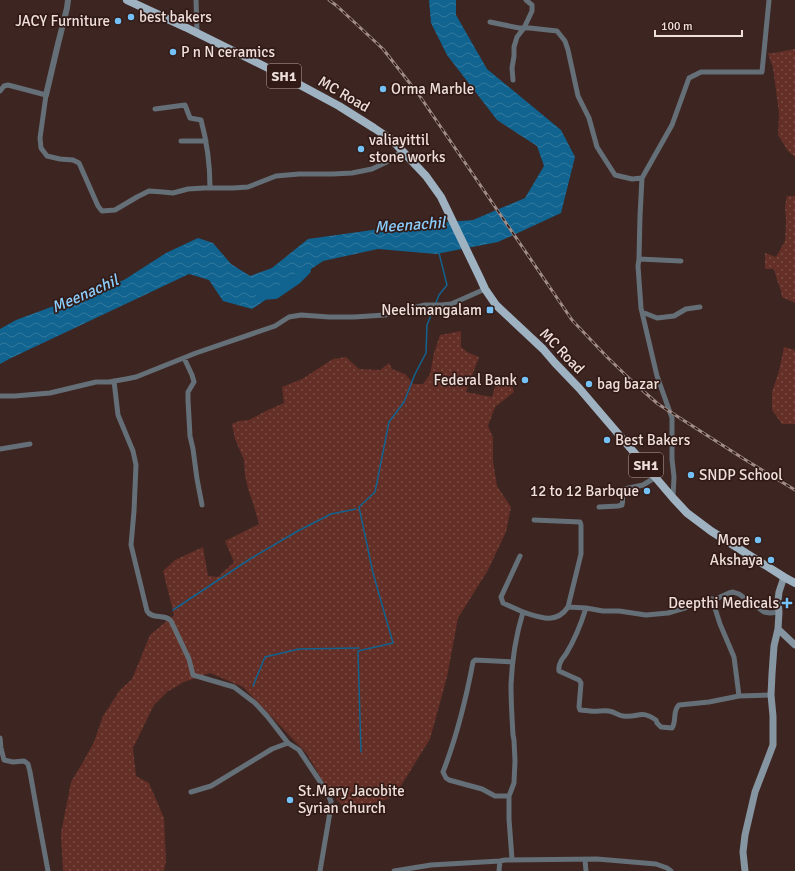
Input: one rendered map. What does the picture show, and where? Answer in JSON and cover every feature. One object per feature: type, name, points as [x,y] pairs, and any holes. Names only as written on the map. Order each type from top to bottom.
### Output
[{"type":"main road","name":"MC Road","points":[[127,0],[197,32],[276,72],[339,106],[392,140],[426,176],[441,197],[485,289],[496,305],[543,349],[579,388],[687,513],[711,531],[795,583]]},
{"type":"main road","points":[[745,871],[743,852],[744,836],[755,792],[773,745],[774,716],[771,694],[774,646],[778,629],[779,592],[784,577]]},
{"type":"main road","points":[[778,629],[795,645]]},
{"type":"street","points":[[68,0],[46,95],[40,138],[41,148],[47,156],[73,160],[78,163],[98,206],[102,211],[115,210],[149,191],[173,193],[188,189],[248,187],[276,176],[333,174],[372,169],[391,160],[402,150]]},
{"type":"street","points":[[196,0],[197,32]]},
{"type":"street","points":[[513,80],[512,68],[514,47],[517,37],[524,28],[532,11],[532,5],[526,0]]},
{"type":"street","points":[[673,498],[674,477],[672,418],[657,376],[642,312],[638,266],[642,178],[672,125],[689,78],[701,72],[762,72],[769,0]]},
{"type":"street","points":[[490,22],[520,28],[557,31],[562,36],[568,50],[578,96],[589,118],[597,147],[616,175],[632,179],[642,178]]},
{"type":"street","points":[[0,91],[4,86],[8,85],[46,95]]},
{"type":"street","points":[[154,109],[185,105],[190,118],[201,120],[206,141],[210,170],[210,188]]},
{"type":"street","points":[[181,141],[206,141]]},
{"type":"street","points":[[639,259],[680,261]]},
{"type":"street","points":[[0,396],[50,393],[96,382],[114,381],[136,377],[196,352],[275,326],[289,317],[301,315],[329,317],[385,315],[416,307],[446,305],[485,289]]},
{"type":"street","points":[[642,312],[657,318],[674,316],[686,309],[700,307]]},
{"type":"street","points":[[184,358],[194,382],[188,392],[190,436],[202,505]]},
{"type":"street","points":[[114,381],[118,415],[133,451],[136,465],[131,545],[147,611],[152,616],[169,618],[189,659],[193,675],[234,687],[255,703],[288,743],[299,750],[323,786],[331,801],[320,871]]},
{"type":"street","points":[[0,449],[30,444]]},
{"type":"street","points":[[599,507],[622,505],[621,493],[624,489],[644,485],[656,477]]},
{"type":"street","points":[[520,556],[501,597],[503,603],[523,612],[546,618],[555,618],[565,612],[568,607],[581,554],[580,522],[534,520]]},
{"type":"street","points":[[568,607],[603,611],[619,611],[646,615],[668,613],[733,592],[739,594],[764,612],[770,614],[779,612]]},
{"type":"street","points":[[712,599],[720,624],[734,657],[739,696]]},
{"type":"street","points":[[586,608],[580,625],[559,668],[560,671],[579,680],[581,683],[580,710],[588,712],[608,711],[615,712],[621,716],[631,717],[642,714],[656,720],[661,727],[672,728],[674,726],[675,711],[680,705],[709,702],[739,696],[771,694]]},
{"type":"street","points":[[512,859],[509,796],[514,783],[515,761],[511,686],[515,645],[523,612]]},
{"type":"street","points":[[509,796],[494,796],[482,789],[449,780],[446,778],[444,772],[453,746],[475,660],[514,662]]},
{"type":"street","points":[[0,738],[4,760],[13,762],[24,761],[28,764],[48,871]]},
{"type":"street","points":[[192,792],[211,786],[272,749],[288,743]]},
{"type":"street","points":[[394,871],[512,859],[597,859],[656,864],[671,871]]},
{"type":"street","points":[[585,860],[586,871]]},
{"type":"street","points":[[499,871],[500,861]]},
{"type":"shaded area","points":[[795,49],[795,157],[788,151],[778,135],[779,113],[773,68],[768,53]]},
{"type":"shaded area","points":[[787,196],[795,196],[795,303],[782,297],[774,269],[765,269],[765,253],[776,257],[785,241],[785,206]]},
{"type":"shaded area","points":[[461,331],[461,347],[467,352],[479,357],[466,392],[492,397],[497,380],[510,378],[514,392],[495,407],[488,426],[493,437],[493,461],[497,486],[511,507],[506,532],[488,570],[458,618],[447,677],[430,739],[394,797],[347,811],[326,787],[307,754],[243,687],[210,673],[184,682],[167,692],[154,705],[133,748],[136,776],[149,783],[164,818],[166,861],[164,871],[63,871],[61,833],[71,782],[94,742],[103,716],[120,690],[132,679],[150,635],[174,615],[163,571],[175,560],[203,547],[208,576],[218,577],[234,562],[225,541],[259,524],[248,489],[244,460],[235,439],[232,424],[239,421],[249,420],[284,403],[282,387],[302,379],[333,359],[346,357],[359,369],[380,370],[389,363],[392,369],[405,374],[414,384],[423,384],[430,374],[434,353],[440,335]]},
{"type":"shaded area","points":[[784,347],[795,350],[795,424],[782,424],[772,410],[772,392],[779,371]]},
{"type":"water","points":[[429,0],[456,0],[456,15],[487,69],[561,130],[575,157],[561,213],[498,242],[436,254],[378,249],[323,261],[252,309],[223,301],[209,280],[189,274],[0,364],[0,329],[16,320],[124,280],[166,253],[198,238],[213,243],[231,264],[250,276],[272,268],[308,239],[401,226],[473,220],[525,198],[544,166],[537,146],[497,120],[447,55],[431,23]]},
{"type":"waterway","points":[[361,752],[358,651],[393,643],[373,573],[359,507],[375,492],[389,422],[404,402],[415,374],[426,353],[427,325],[439,295],[447,285],[439,253]]},
{"type":"waterway","name":"Meenachil","points":[[261,295],[275,294],[297,279],[306,270]]},
{"type":"waterway","points":[[173,610],[250,559],[296,532],[331,514],[356,509]]},
{"type":"waterway","points":[[253,686],[265,657],[299,649],[359,648]]},
{"type":"railway","points":[[329,0],[383,49],[419,95],[572,320],[608,358],[658,404],[795,490]]},
{"type":"place","name":"best bakers","points":[[131,17]]},
{"type":"place","name":"JACY Furniture","points":[[118,21]]},
{"type":"place","name":"P n N ceramics","points":[[173,52]]},
{"type":"place","name":"Orma Marble","points":[[383,89]]},
{"type":"place","name":"valiayittil stone works","points":[[361,149]]},
{"type":"place","name":"Neelimangalam","points":[[490,310]]},
{"type":"place","name":"Federal Bank","points":[[525,380]]},
{"type":"place","name":"bag bazar","points":[[589,384]]},
{"type":"place","name":"Best Bakers","points":[[607,440]]},
{"type":"place","name":"SNDP School","points":[[691,475]]},
{"type":"place","name":"12 to 12 Barbque","points":[[647,491]]},
{"type":"place","name":"More","points":[[758,540]]},
{"type":"place","name":"Akshaya","points":[[771,560]]},
{"type":"place","name":"Deepthi Medicals","points":[[787,603]]},
{"type":"place","name":"St.Mary Jacobite Syrian church","points":[[290,800]]}]
